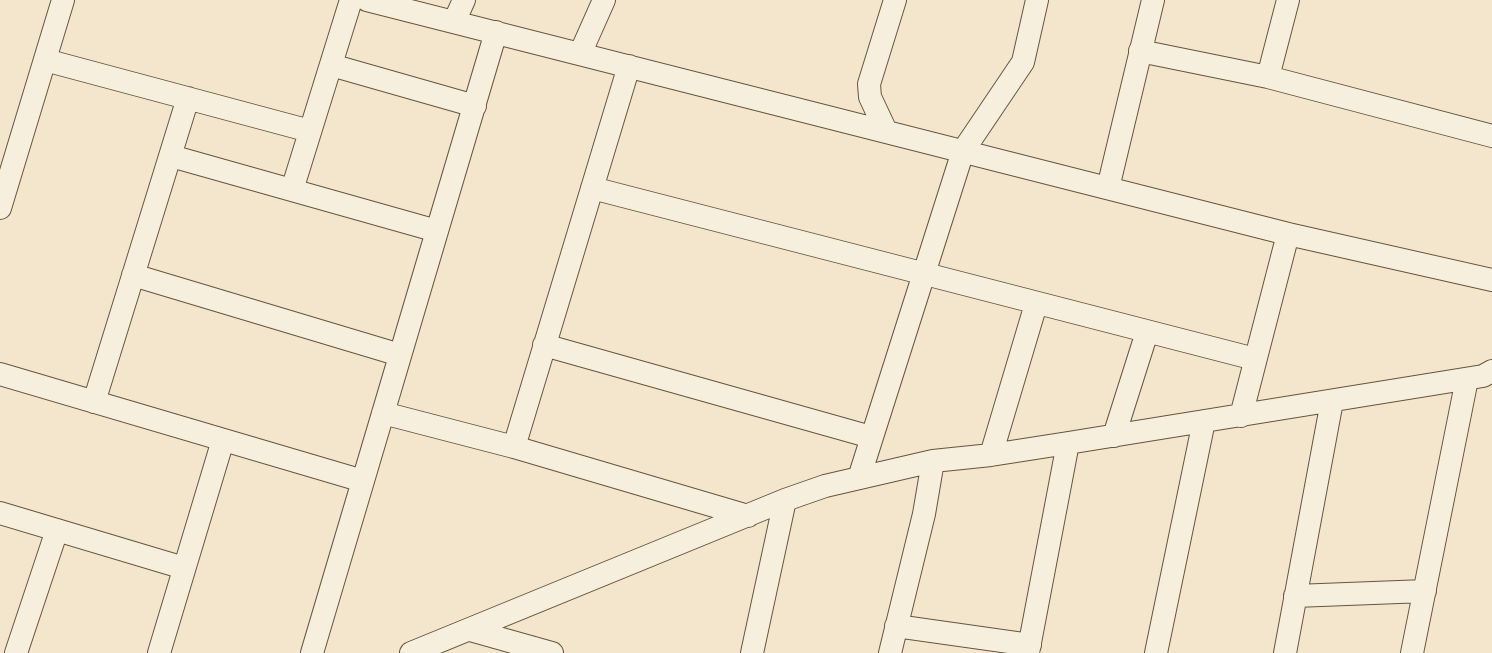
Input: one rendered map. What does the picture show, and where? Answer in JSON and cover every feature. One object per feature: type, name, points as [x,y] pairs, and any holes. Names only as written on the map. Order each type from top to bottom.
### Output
[{"type":"street","points":[[0,208],[63,0]]},
{"type":"street","points":[[292,190],[351,0]]},
{"type":"street","points":[[367,0],[1288,234],[1492,280]]},
{"type":"street","points":[[454,22],[464,0]]},
{"type":"street","points":[[580,54],[604,0]]},
{"type":"street","points":[[886,131],[870,97],[869,84],[895,0]]},
{"type":"street","points":[[859,478],[963,151],[1023,62],[1037,0]]},
{"type":"street","points":[[1108,188],[1153,0]]},
{"type":"street","points":[[1268,77],[1288,0]]},
{"type":"street","points":[[312,653],[496,32]]},
{"type":"street","points":[[1140,51],[1268,77],[1492,136]]},
{"type":"street","points":[[45,60],[310,131]]},
{"type":"street","points":[[331,65],[475,106]]},
{"type":"street","points":[[514,447],[628,66]]},
{"type":"street","points":[[94,402],[188,98]]},
{"type":"street","points":[[171,156],[437,231]]},
{"type":"street","points":[[592,188],[1255,360]]},
{"type":"street","points":[[1241,416],[1288,234]]},
{"type":"street","points":[[133,276],[400,356]]},
{"type":"street","points":[[991,455],[1036,304]]},
{"type":"street","points":[[1114,436],[1147,332]]},
{"type":"street","points":[[544,345],[871,437]]},
{"type":"street","points":[[0,374],[363,481]]},
{"type":"street","points":[[411,653],[785,500],[825,486],[933,461],[991,455],[1483,378],[1425,590],[1412,653]]},
{"type":"street","points":[[1285,653],[1332,401]]},
{"type":"street","points":[[383,413],[514,447],[748,516]]},
{"type":"street","points":[[1156,653],[1204,421]]},
{"type":"street","points":[[159,653],[223,440]]},
{"type":"street","points":[[896,626],[1029,649],[1068,443]]},
{"type":"street","points":[[890,653],[924,514],[933,461]]},
{"type":"street","points":[[752,653],[785,500]]},
{"type":"street","points":[[0,513],[184,568]]},
{"type":"street","points":[[16,653],[57,530]]},
{"type":"street","points":[[1295,596],[1425,590]]},
{"type":"street","points":[[470,630],[552,653]]}]
